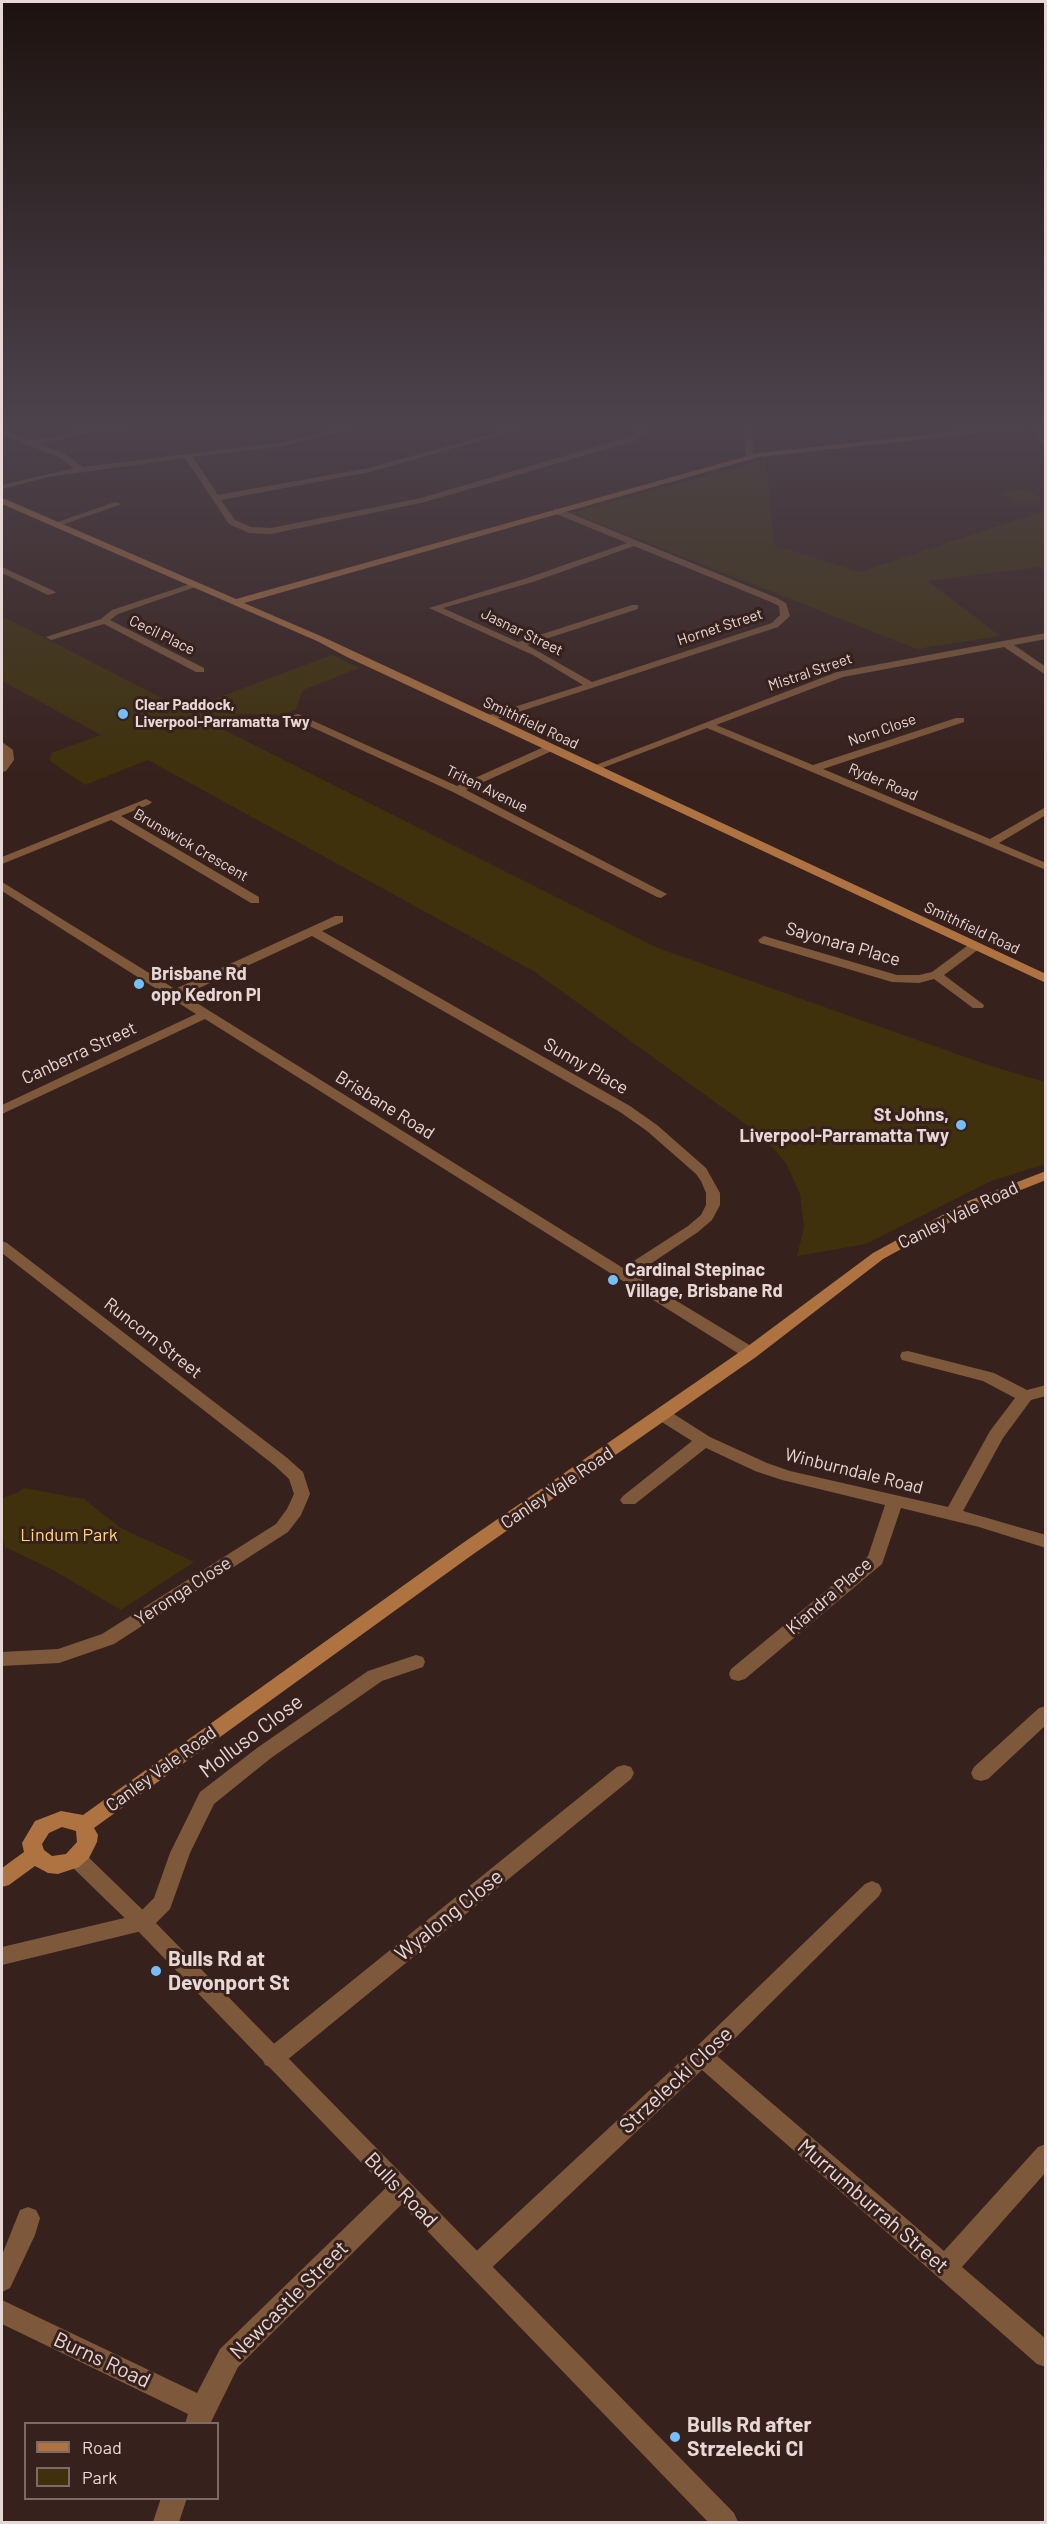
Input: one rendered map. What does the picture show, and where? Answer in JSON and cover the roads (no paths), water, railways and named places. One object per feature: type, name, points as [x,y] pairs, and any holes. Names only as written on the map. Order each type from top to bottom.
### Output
[{"type":"main road","name":"Smithfield Road","points":[[97,542],[237,602],[1046,979]]},
{"type":"main road","points":[[237,602],[449,542]]},
{"type":"main road","name":"Canley Vale Road","points":[[83,1825],[466,1550],[750,1353],[878,1256],[973,1204],[1046,1175]]},
{"type":"main road","points":[[66,1818],[83,1825],[88,1835],[85,1849],[67,1863],[53,1865],[40,1861],[35,1855],[32,1847],[33,1838],[46,1824],[66,1818]]},
{"type":"main road","points":[[2,1879],[35,1855]]},
{"type":"street","name":"Hornet Street","points":[[487,719],[775,625],[785,616],[783,605],[774,600],[631,542]]},
{"type":"street","name":"Jasnar Street","points":[[590,685],[536,652],[434,608],[530,580],[634,543]]},
{"type":"street","points":[[2,570],[51,593]]},
{"type":"street","name":"Cecil Place","points":[[196,585],[115,612],[105,621],[200,670]]},
{"type":"street","points":[[518,645],[635,607]]},
{"type":"street","points":[[51,637],[105,621]]},
{"type":"street","name":"Mistral Street","points":[[593,768],[841,674],[1046,636]]},
{"type":"street","points":[[1005,644],[1046,672]]},
{"type":"street","name":"Triten Avenue","points":[[298,717],[457,790],[661,894]]},
{"type":"street","name":"Norn Close","points":[[813,769],[960,720]]},
{"type":"street","name":"Ryder Road","points":[[708,724],[1046,867]]},
{"type":"street","points":[[2,745],[8,750],[9,760],[2,769]]},
{"type":"street","points":[[457,790],[550,748]]},
{"type":"street","name":"Brunswick Crescent","points":[[2,861],[146,802]]},
{"type":"street","points":[[990,844],[1046,810]]},
{"type":"street","name":"Brunswick Crescent","points":[[112,816],[255,900]]},
{"type":"street","name":"Brisbane Road","points":[[2,886],[750,1353]]},
{"type":"street","points":[[175,994],[339,919]]},
{"type":"street","name":"Sunny Place","points":[[312,932],[625,1109],[652,1128],[701,1171],[713,1193],[713,1206],[707,1217],[693,1229],[624,1274]]},
{"type":"street","name":"Sayonara Place","points":[[764,940],[896,979],[919,979],[936,975],[975,946]]},
{"type":"street","points":[[936,975],[978,1005]]},
{"type":"street","name":"Canberra Street","points":[[2,1110],[205,1014]]},
{"type":"street","name":"Runcorn Street","points":[[2,1245],[280,1461]]},
{"type":"street","points":[[908,1356],[988,1377],[1025,1396]]},
{"type":"street","points":[[953,1514],[996,1436],[1025,1396],[1046,1390]]},
{"type":"street","name":"Winburndale Road","points":[[663,1415],[735,1457],[779,1473],[1008,1528],[1046,1542]]},
{"type":"street","points":[[629,1500],[705,1441]]},
{"type":"street","name":"Yeronga Close","points":[[2,1659],[59,1656],[108,1639],[282,1528],[295,1511],[302,1494],[297,1476],[280,1461]]},
{"type":"street","name":"Kiandra Place","points":[[738,1674],[876,1559],[895,1501]]},
{"type":"street","name":"Molluso Close","points":[[143,1923],[163,1903],[180,1853],[207,1798],[264,1754],[375,1677],[416,1662]]},
{"type":"street","points":[[981,1773],[1046,1713]]},
{"type":"street","name":"Wyalong Close","points":[[273,2058],[624,1773]]},
{"type":"street","name":"Bulls Road","points":[[76,1858],[143,1923],[725,2523]]},
{"type":"street","name":"Strzelecki Close","points":[[477,2266],[702,2056],[872,1890]]},
{"type":"street","points":[[2,1956],[143,1923]]},
{"type":"street","name":"Murrumburrah Street","points":[[702,2056],[1046,2355]]},
{"type":"street","points":[[945,2268],[1046,2155]]},
{"type":"street","name":"Newcastle Street","points":[[200,2416],[229,2358],[401,2190]]},
{"type":"street","points":[[2,2280],[23,2235],[28,2218]]},
{"type":"street","name":"Burns Road","points":[[2,2312],[200,2416]]},
{"type":"street","points":[[166,2523],[174,2500]]},
{"type":"place","name":"Clear Paddock, Liverpool-Parramatta Twy","points":[[123,714]]},
{"type":"place","name":"Brisbane Rd opp Kedron Pl","points":[[139,984]]},
{"type":"place","name":"St Johns, Liverpool-Parramatta Twy","points":[[961,1125]]},
{"type":"place","name":"Cardinal Stepinac Village, Brisbane Rd","points":[[613,1280]]},
{"type":"place","name":"Bulls Rd at Devonport St","points":[[156,1971]]},
{"type":"place","name":"Bulls Rd after Strzelecki Cl","points":[[675,2437]]},
{"type":"park label","name":"Lindum Park","points":[[69,1535]]}]
